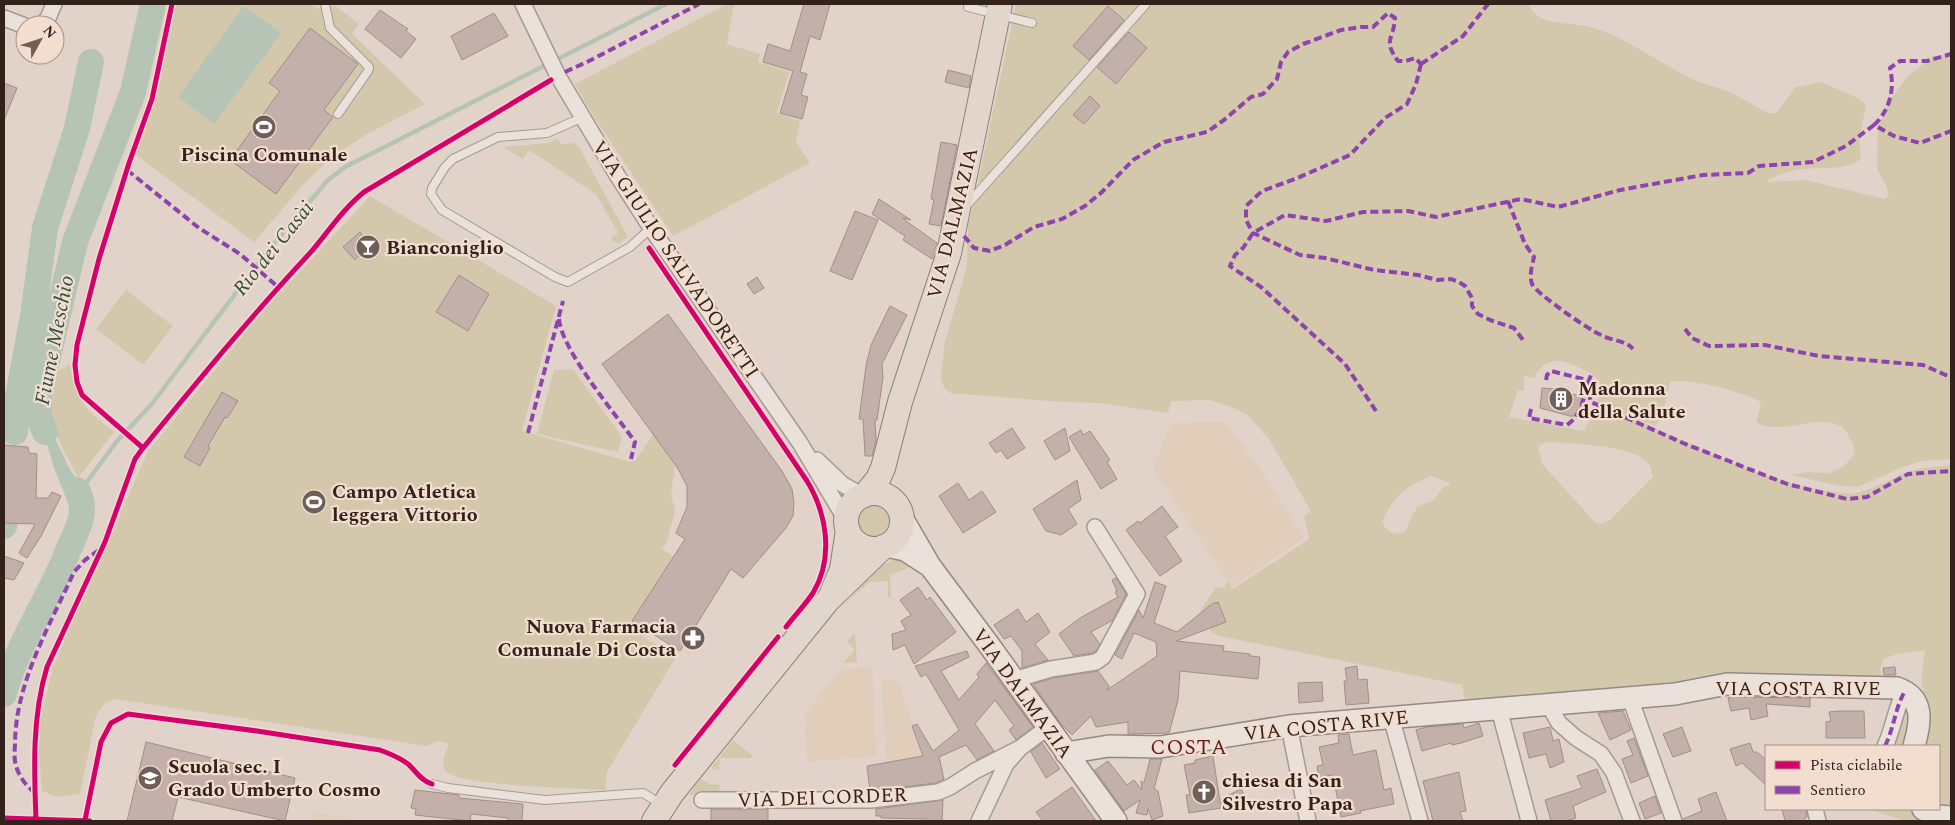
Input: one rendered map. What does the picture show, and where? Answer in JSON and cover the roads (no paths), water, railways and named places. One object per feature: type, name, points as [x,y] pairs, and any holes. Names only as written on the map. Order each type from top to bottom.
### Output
[{"type":"main road","name":"VIA DALMAZIA","points":[[864,495],[878,479],[883,468],[914,356],[943,275],[958,215],[999,10]]},
{"type":"main road","name":"VIA DALMAZIA","points":[[891,438],[901,514]]},
{"type":"main road","points":[[658,813],[828,600],[899,534],[902,525],[901,514],[890,498],[874,493],[864,495],[851,506],[842,569],[828,600]]},
{"type":"main road","points":[[847,525],[858,544],[874,549],[884,547]]},
{"type":"street","name":"VIA GIULIO SALVADORETTI","points":[[523,4],[556,72],[582,118],[651,228],[800,443],[847,525]]},
{"type":"street","name":"VIA GIULIO SALVADORETTI","points":[[800,443],[833,477],[864,495]]},
{"type":"street","name":"VIA DALMAZIA","points":[[901,514],[930,566],[1116,821]]},
{"type":"street","points":[[1014,680],[1051,668],[1096,662],[1103,657],[1137,594],[1095,527]]},
{"type":"street","name":"VIA DALMAZIA","points":[[884,547],[905,550],[930,566]]},
{"type":"street","name":"VIA COSTA RIVE","points":[[1066,753],[1110,746],[1160,746],[1289,726],[1675,694],[1728,684],[1890,687],[1905,690],[1914,697],[1919,711],[1918,732],[1914,745]]},
{"type":"street","points":[[1886,745],[1892,731],[1898,703],[1905,690]]},
{"type":"street","points":[[1630,698],[1674,821]]},
{"type":"street","points":[[1548,704],[1559,723],[1576,738],[1601,754],[1614,773],[1632,821]]},
{"type":"street","points":[[1498,708],[1529,821]]},
{"type":"street","points":[[1391,717],[1420,821]]},
{"type":"street","points":[[1289,726],[1308,821]]},
{"type":"street","points":[[978,821],[1006,764],[1020,748],[1047,728]]},
{"type":"street","name":"VIA DEI CORDER","points":[[702,800],[871,800],[938,792],[1020,748]]},
{"type":"street","points":[[961,781],[975,777],[979,778],[989,786],[992,793]]},
{"type":"street","points":[[1925,810],[1937,816],[1951,817]]},
{"type":"lane","points":[[325,4],[330,28],[369,67],[338,114]]},
{"type":"lane","points":[[958,215],[1146,4]]},
{"type":"lane","points":[[968,7],[999,10],[1032,23]]},
{"type":"lane","points":[[582,118],[547,133],[498,137],[459,155],[445,167],[432,188],[431,194],[442,210],[555,277],[568,282],[630,247],[651,228]]},
{"type":"lane","points":[[432,784],[448,788],[545,800],[643,793],[658,813]]},
{"type":"waterway","name":"Fiume Meschio","points":[[45,432],[39,416],[38,399],[75,242],[133,92],[153,4]]},
{"type":"waterway","name":"Rio dei Casài","points":[[81,490],[117,441],[151,405],[267,252],[328,180],[345,167],[666,4]]},
{"type":"waterway","points":[[15,432],[18,396],[33,316],[45,228],[77,128],[91,62]]},
{"type":"waterway","points":[[4,526],[9,509],[11,487]]},
{"type":"waterway","name":"Fiume Meschio","points":[[4,694],[17,657],[60,569],[78,527],[82,509],[77,490]]},
{"type":"place","name":"Piscina Comunale","points":[[264,127]]},
{"type":"place","name":"Bianconiglio","points":[[368,247]]},
{"type":"place","name":"Madonna della Salute","points":[[1561,399]]},
{"type":"place","name":"Campo Atletica leggera Vittorio","points":[[314,502]]},
{"type":"place","name":"Nuova Farmacia Comunale Di Costa","points":[[693,638]]},
{"type":"place","name":"Scuola sec. I Grado Umberto Cosmo","points":[[150,778]]},
{"type":"place","name":"chiesa di San Silvestro Papa","points":[[1204,792]]},
{"type":"district","name":"COSTA","points":[[1189,747]]}]
